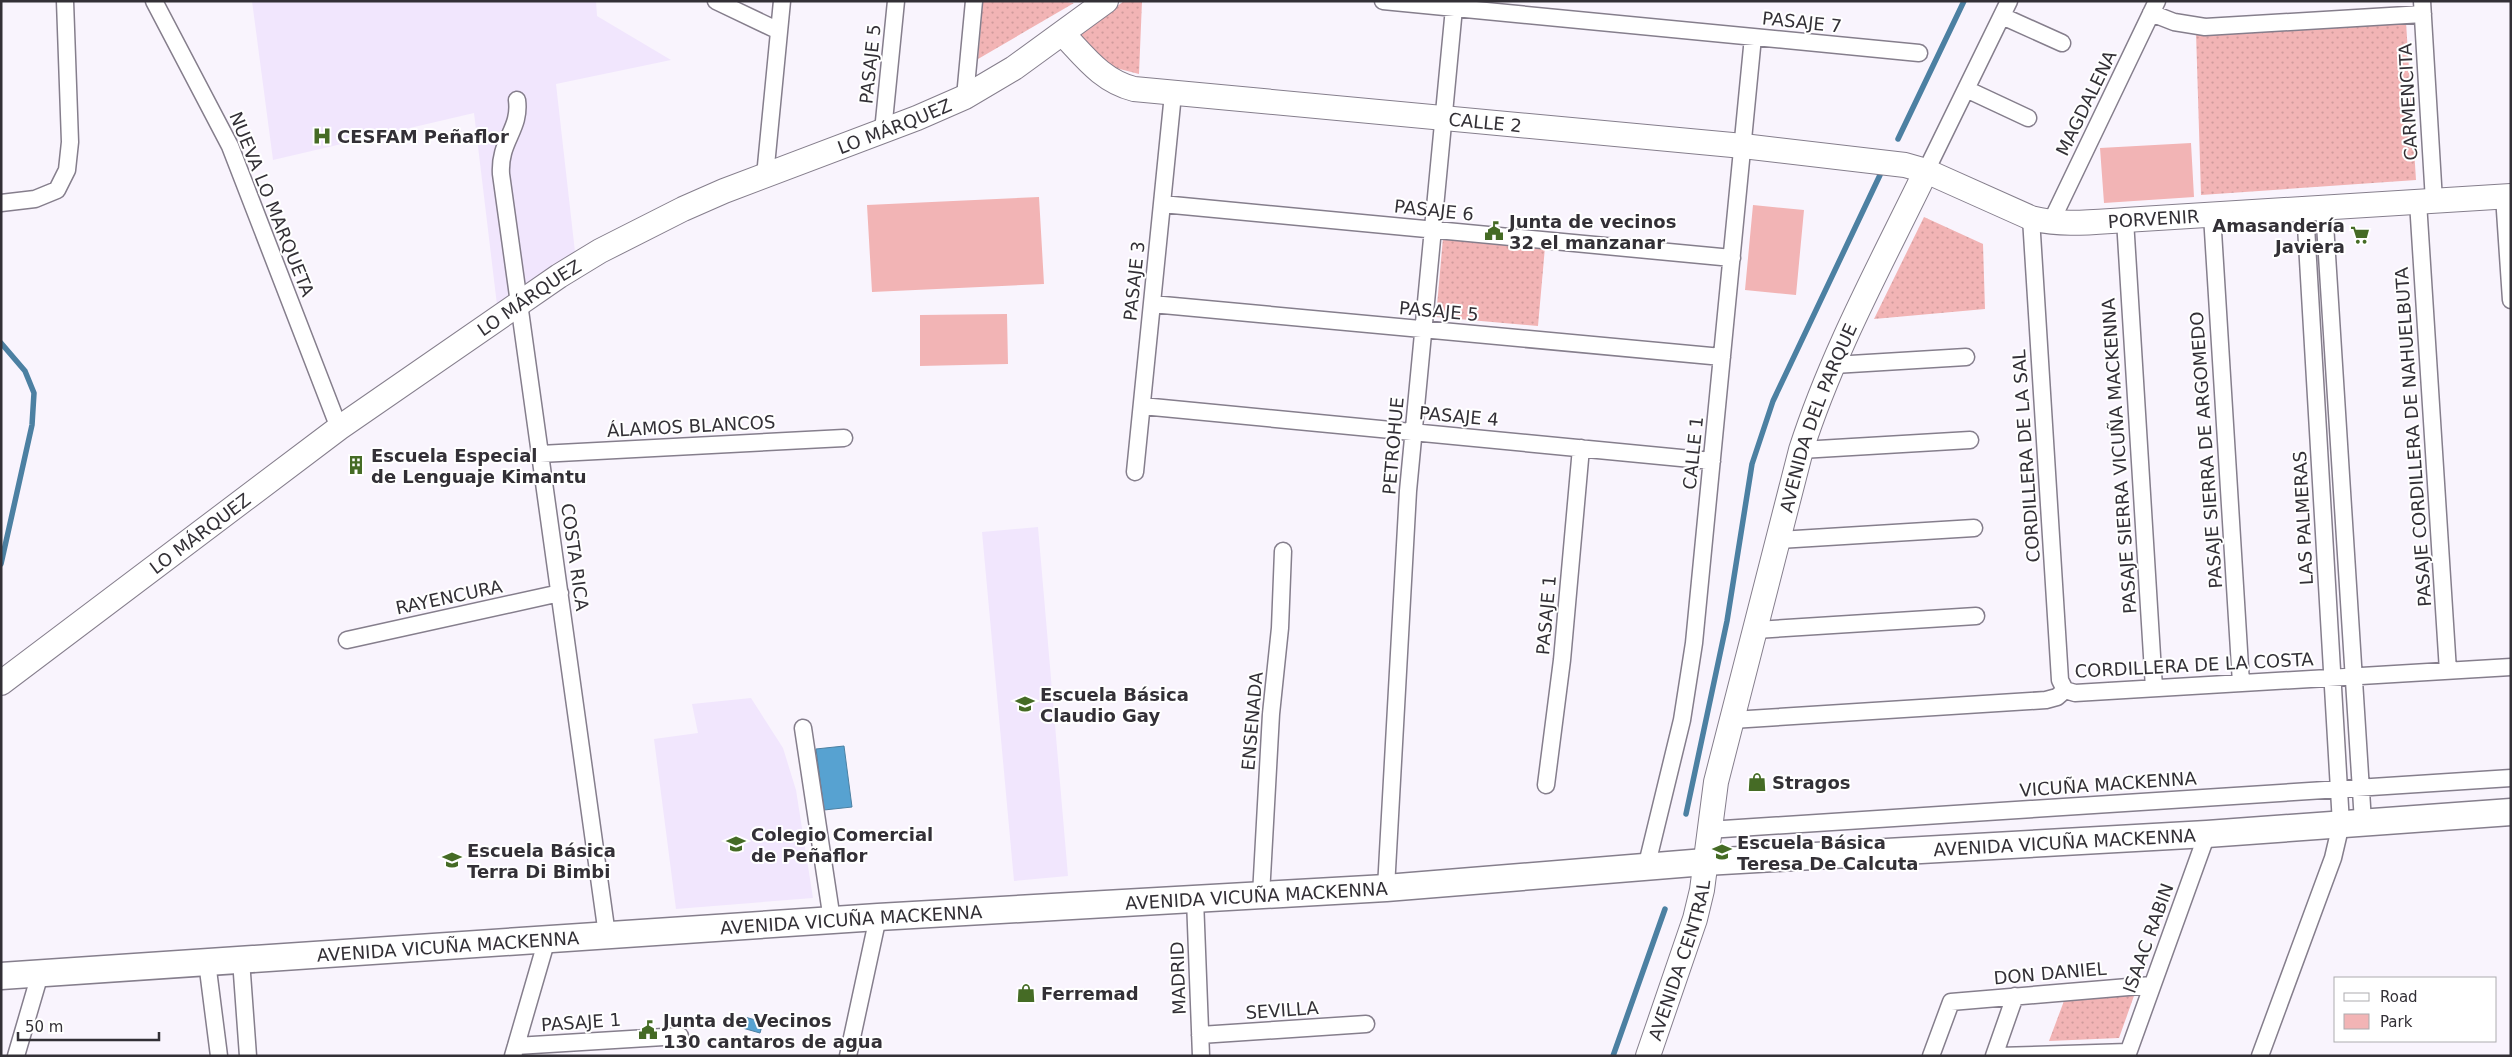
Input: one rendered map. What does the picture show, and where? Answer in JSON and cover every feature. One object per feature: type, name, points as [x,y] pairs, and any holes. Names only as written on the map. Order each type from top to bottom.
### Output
[{"type":"main road","name":"AVENIDA VICUÑA MACKENNA","points":[[1,976],[878,917],[1386,888],[1705,862],[2207,834],[2511,812]]},
{"type":"street","points":[[1,202],[35,199],[57,190],[67,170],[70,142],[65,1]]},
{"type":"street","name":"NUEVA LO MARQUETA","points":[[154,1],[230,146],[339,428]]},
{"type":"street","points":[[716,1],[779,31]]},
{"type":"street","points":[[765,176],[782,1]]},
{"type":"street","name":"PASAJE 5","points":[[883,131],[896,1]]},
{"type":"street","points":[[965,97],[974,1]]},
{"type":"street","name":"LO MÁRQUEZ","points":[[1,683],[339,428],[559,276],[643,228],[724,191],[883,131],[965,97],[1063,34],[1106,1]]},
{"type":"street","name":"PASAJE 7","points":[[1383,1],[1919,53]]},
{"type":"street","points":[[2154,7],[2174,22],[2205,27],[2423,8]]},
{"type":"street","name":"MAGDALENA","points":[[2041,220],[2154,7]]},
{"type":"street","name":"PETROHUE","points":[[1386,888],[1404,563],[1414,432],[1454,8]]},
{"type":"street","name":"CARMENCITA","points":[[2423,8],[2426,201]]},
{"type":"street","points":[[2006,9],[2062,43]]},
{"type":"street","name":"AVENIDA DEL PARQUE","points":[[1705,862],[1716,782],[1801,450],[1814,410],[1926,170],[2006,9]]},
{"type":"street","name":"CALLE 2","points":[[1063,34],[1094,68],[1112,81],[1134,89],[1444,120],[1743,146],[1904,165],[1926,170]]},
{"type":"street","name":"CALLE 1","points":[[1646,868],[1688,686],[1753,37]]},
{"type":"street","points":[[1966,89],[2028,118]]},
{"type":"street","name":"PASAJE 3","points":[[1135,472],[1173,94]]},
{"type":"street","name":"COSTA RICA","points":[[517,100],[517,118],[506,140],[500,162],[608,935]]},
{"type":"street","name":"PORVENIR","points":[[1926,170],[2041,220],[2125,220],[2507,196]]},
{"type":"street","points":[[2507,196],[2511,300]]},
{"type":"street","name":"PASAJE CORDILLERA DE NAHUELBUTA","points":[[2426,201],[2448,670]]},
{"type":"street","name":"PASAJE 6","points":[[1162,204],[1732,258]]},
{"type":"street","points":[[2260,1056],[2333,858],[2352,823],[2361,788],[2345,531],[2315,208]]},
{"type":"street","name":"LAS PALMERAS","points":[[2315,208],[2324,533],[2339,789],[2352,823]]},
{"type":"street","name":"PASAJE SIERRA DE ARGOMEDO","points":[[2212,215],[2241,683]]},
{"type":"street","name":"CORDILLERA DE LA SAL","points":[[2041,220],[2059,670],[2061,685],[2064,690]]},
{"type":"street","name":"PASAJE SIERRA VICUÑA MACKENNA","points":[[2125,220],[2154,688]]},
{"type":"street","name":"PASAJE 5","points":[[1152,304],[1722,357]]},
{"type":"street","points":[[1834,365],[1966,357]]},
{"type":"street","name":"PASAJE 4","points":[[1142,406],[1712,461]]},
{"type":"street","name":"ÁLAMOS BLANCOS","points":[[540,454],[844,438]]},
{"type":"street","points":[[1801,450],[1970,440]]},
{"type":"street","name":"PASAJE 1","points":[[1546,785],[1562,660],[1581,448]]},
{"type":"street","points":[[1779,540],[1974,528]]},
{"type":"street","points":[[2324,533],[2345,531]]},
{"type":"street","name":"ENSENADA","points":[[1261,895],[1270,730],[1280,628],[1282,551]]},
{"type":"street","name":"RAYENCURA","points":[[347,640],[560,593]]},
{"type":"street","points":[[1756,630],[1976,616]]},
{"type":"street","name":"CORDILLERA DE LA COSTA","points":[[1732,720],[2046,700],[2057,697],[2064,690],[2075,694],[2511,667]]},
{"type":"street","points":[[803,728],[832,920]]},
{"type":"street","name":"VICUÑA MACKENNA","points":[[1708,830],[2511,778]]},
{"type":"street","name":"ISAAC RABIN","points":[[2127,1054],[2207,834]]},
{"type":"street","name":"AVENIDA CENTRAL","points":[[1648,1056],[1695,919],[1705,862]]},
{"type":"street","name":"MADRID","points":[[1195,899],[1201,1056]]},
{"type":"street","points":[[848,1056],[878,917]]},
{"type":"street","points":[[514,1051],[547,939]]},
{"type":"street","points":[[241,960],[248,1056]]},
{"type":"street","points":[[207,962],[218,1056]]},
{"type":"street","points":[[16,1056],[40,974]]},
{"type":"street","name":"DON DANIEL","points":[[1931,1056],[1951,1002],[2152,985]]},
{"type":"street","points":[[1994,1056],[2015,996]]},
{"type":"street","name":"SEVILLA","points":[[1200,1035],[1366,1024]]},
{"type":"street","name":"PASAJE 1","points":[[514,1051],[680,1036]]},
{"type":"street","points":[[1998,1056],[2127,1054]]},
{"type":"shaded area","name":"CESFAM Peñaflor","points":[[252,1],[596,1],[597,16],[671,60],[556,84],[575,252],[497,305],[474,113],[273,160]]},
{"type":"shaded area","name":"Escuela Básica Claudio Gay","points":[[1038,527],[1068,876],[1014,881],[982,532]]},
{"type":"shaded area","name":"Colegio Comercial de Peñaflor","points":[[751,698],[783,748],[796,790],[813,898],[676,909],[654,739],[698,733],[692,704]]},
{"type":"green space","points":[[983,1],[1061,1],[1074,3],[978,59]]},
{"type":"green space","points":[[1124,1],[1142,1],[1139,74],[1108,66],[1077,36]]},
{"type":"green space","points":[[2406,22],[2416,180],[2201,195],[2196,32]]},
{"type":"green space","points":[[2191,143],[2194,197],[2104,203],[2100,148]]},
{"type":"green space","points":[[1039,197],[1044,284],[872,292],[867,205]]},
{"type":"green space","points":[[1753,205],[1804,210],[1796,295],[1745,290]]},
{"type":"green space","points":[[1924,217],[1983,244],[1985,309],[1874,319]]},
{"type":"green space","points":[[1443,238],[1545,247],[1538,326],[1436,317]]},
{"type":"green space","points":[[1007,314],[1008,364],[920,366],[920,315]]},
{"type":"green space","points":[[2135,993],[2119,1038],[2049,1041],[2064,1001]]},
{"type":"water","points":[[844,746],[852,807],[824,810],[816,749]]},
{"type":"water","points":[[741,1016],[763,1022],[760,1033],[739,1027]]},
{"type":"waterway","points":[[1898,139],[1964,1]]},
{"type":"waterway","points":[[1686,814],[1727,621],[1752,464],[1773,401],[1880,175]]},
{"type":"waterway","points":[[1,343],[25,371],[34,393],[32,425],[1,564]]},
{"type":"waterway","points":[[1613,1056],[1665,909]]},
{"type":"place","name":"CESFAM Peñaflor","points":[[322,136]]},
{"type":"place","name":"Junta de vecinos 32 el manzanar","points":[[1494,231]]},
{"type":"place","name":"Amasandería Javiera","points":[[2360,235]]},
{"type":"place","name":"Escuela Especial de Lenguaje Kimantu","points":[[356,465]]},
{"type":"place","name":"Escuela Básica Claudio Gay","points":[[1025,704]]},
{"type":"place","name":"Stragos","points":[[1757,782]]},
{"type":"place","name":"Colegio Comercial de Peñaflor","points":[[736,844]]},
{"type":"place","name":"Escuela Básica Teresa De Calcuta","points":[[1722,852]]},
{"type":"place","name":"Escuela Básica Terra Di Bimbi","points":[[452,860]]},
{"type":"place","name":"Ferremad","points":[[1026,993]]},
{"type":"place","name":"Junta de Vecinos 130 cantaros de agua","points":[[648,1030]]}]
